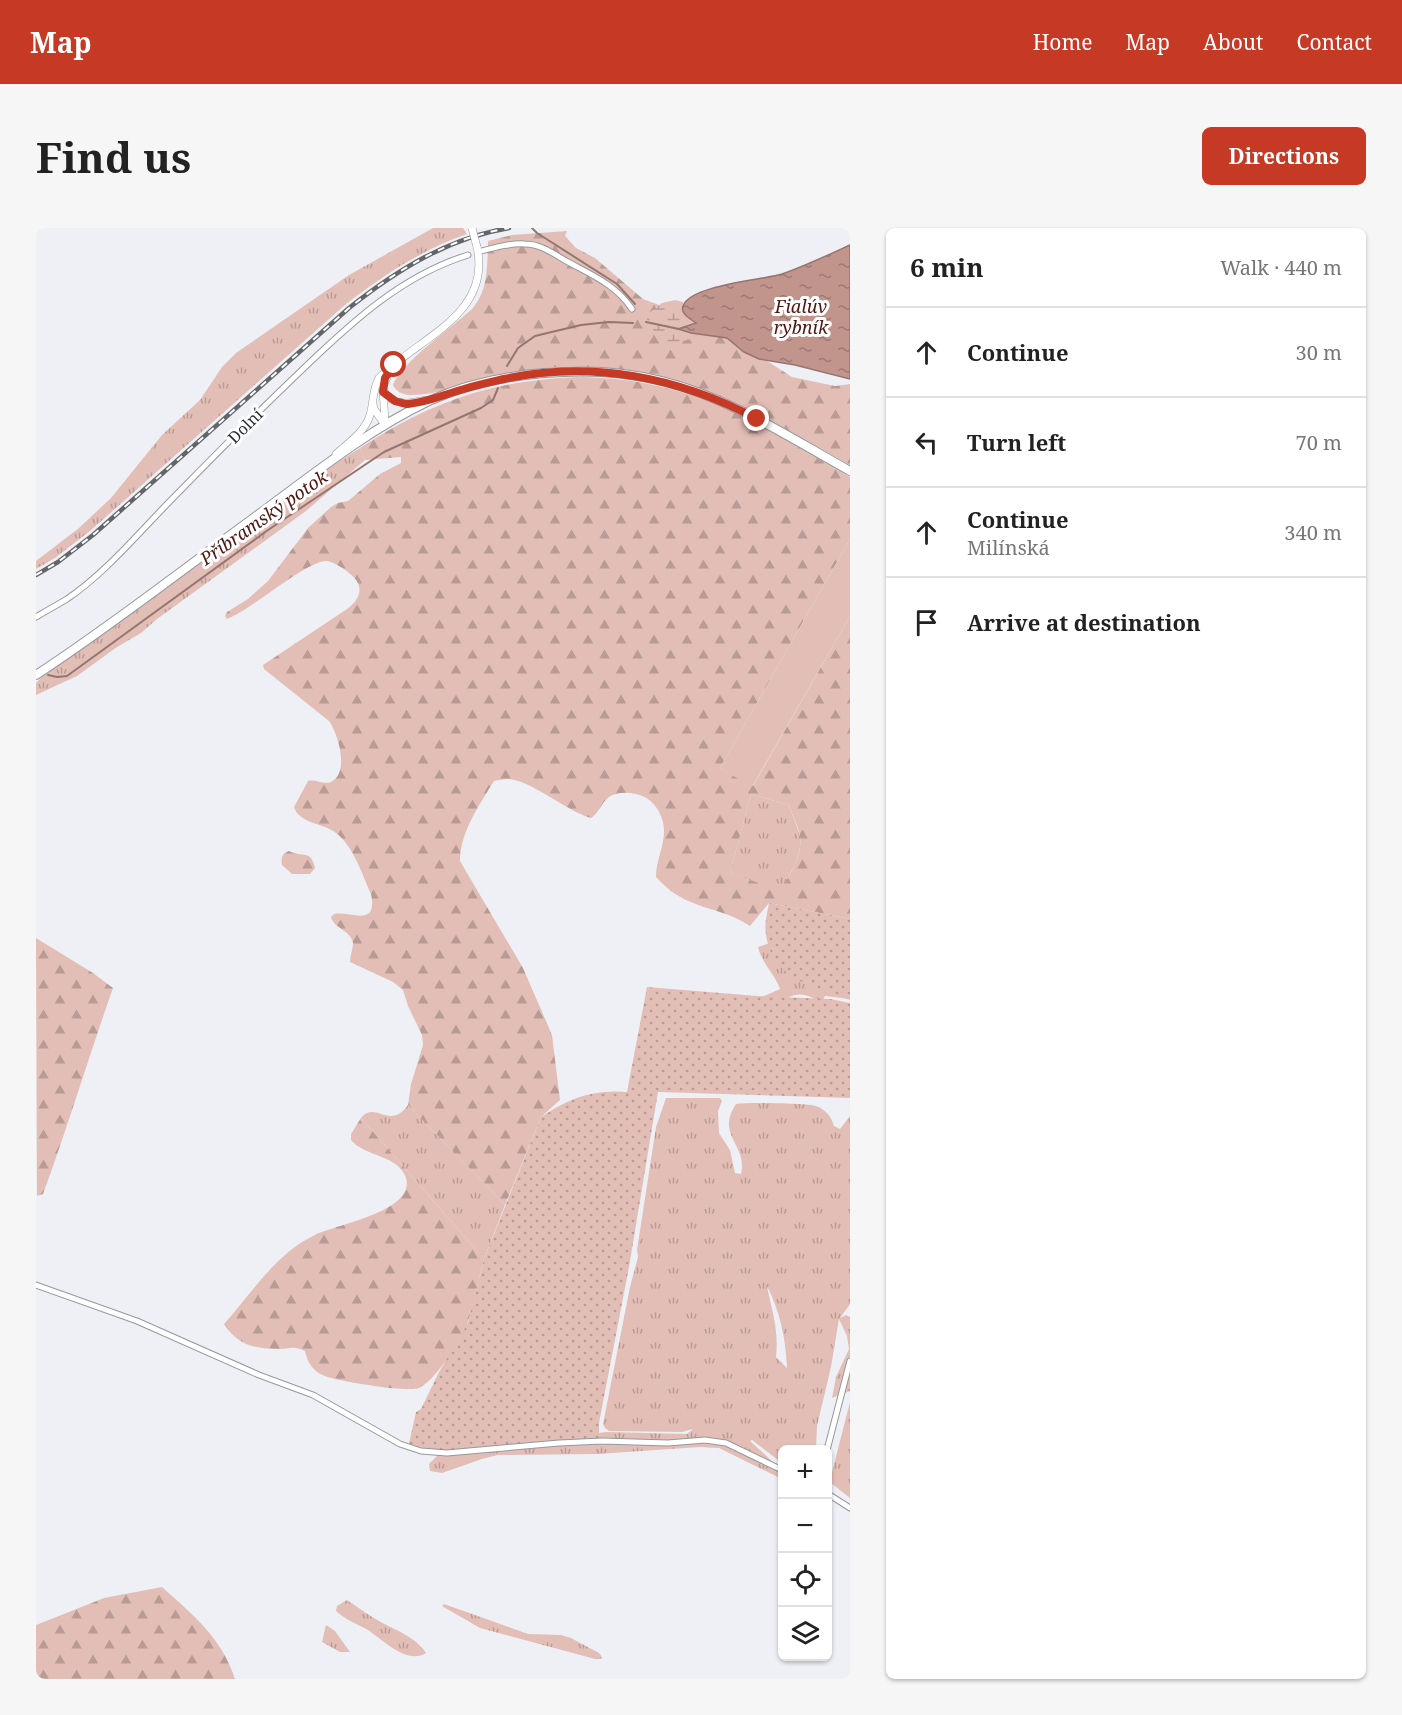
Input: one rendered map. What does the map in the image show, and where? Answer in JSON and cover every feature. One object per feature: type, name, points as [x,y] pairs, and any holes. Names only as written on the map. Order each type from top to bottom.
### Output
[{"type":"main road","points":[[36,675],[326,465],[385,425],[443,396],[477,386],[536,374],[583,372],[635,375],[712,397],[750,415],[850,471]]},
{"type":"street","points":[[326,465],[365,425],[379,378],[451,321],[468,304],[478,280],[480,262],[472,228]]},
{"type":"street","points":[[478,250],[526,243],[541,247],[614,288],[632,309]]},
{"type":"street","name":"Dolní","points":[[36,617],[68,599],[101,571],[252,418],[374,305],[427,271],[447,261],[468,255]]},
{"type":"street","points":[[385,425],[383,392],[385,378],[394,365]]},
{"type":"street","points":[[383,392],[395,401],[406,404],[443,396]]},
{"type":"street","points":[[372,400],[374,409],[385,425]]},
{"type":"street","points":[[36,1285],[136,1321],[259,1375],[313,1395],[400,1444],[421,1451],[447,1453],[559,1443],[602,1441],[668,1443],[705,1440],[726,1443],[778,1468]]},
{"type":"street","points":[[828,1445],[850,1361]]},
{"type":"street","points":[[832,1497],[850,1508]]},
{"type":"green space","points":[[433,228],[463,228],[467,234],[450,240],[404,264],[346,304],[90,531],[55,558],[36,569],[36,561],[79,528],[111,498],[162,435],[200,400],[222,367],[236,353],[349,275]]},
{"type":"green space","points":[[567,231],[565,236],[576,248],[595,258],[643,299],[686,315],[696,323],[679,330],[727,338],[744,352],[767,361],[792,377],[835,386],[850,384],[850,465],[746,408],[678,381],[642,372],[603,367],[560,367],[506,374],[429,394],[408,395],[396,389],[393,385],[406,366],[478,302],[486,276],[488,241],[512,235]]},
{"type":"green space","points":[[675,300],[683,302],[690,339],[667,346],[656,335],[645,316],[662,303]]},
{"type":"green space","points":[[583,377],[615,379],[646,383],[693,395],[763,427],[850,477],[850,539],[720,768],[753,786],[850,616],[850,919],[769,903],[750,926],[679,896],[656,877],[664,830],[658,810],[648,799],[633,793],[615,794],[606,799],[591,818],[517,781],[508,779],[494,781],[467,829],[460,861],[523,968],[552,1035],[560,1100],[541,1117],[505,1205],[408,1105],[411,1084],[423,1045],[422,1035],[403,990],[393,982],[350,962],[352,939],[335,924],[331,917],[334,914],[361,916],[367,914],[371,911],[371,894],[357,861],[342,839],[331,830],[301,817],[294,807],[308,781],[328,783],[337,777],[341,762],[339,743],[329,721],[264,669],[263,665],[350,607],[358,596],[358,583],[351,574],[336,564],[327,561],[318,563],[293,576],[238,614],[227,619],[225,616],[227,612],[248,599],[268,581],[308,528],[331,507],[348,501],[380,474],[401,463],[401,457],[365,460],[360,448],[413,417],[439,405],[493,388],[551,379]],"holes":[[[751,794],[789,805],[798,829],[800,843],[794,865],[779,890],[730,873]]]},
{"type":"green space","points":[[360,448],[365,460],[306,511],[141,633],[77,676],[36,695],[36,683],[42,677],[143,606],[328,468]]},
{"type":"green space","points":[[850,539],[850,616],[752,787],[720,768]]},
{"type":"green space","points":[[751,794],[789,805],[799,833],[797,858],[791,873],[779,891],[730,873]]},
{"type":"green space","points":[[289,851],[311,858],[315,868],[310,874],[292,874],[282,865],[282,856]]},
{"type":"green space","points":[[769,903],[850,919],[850,1000],[797,979],[777,962],[770,950],[765,931]]},
{"type":"green space","points":[[36,938],[113,988],[43,1194],[37,1196]]},
{"type":"green space","points":[[773,942],[850,999],[825,996],[821,1003],[804,995],[794,995],[779,1005],[762,997],[780,989],[762,959],[758,947]]},
{"type":"green space","points":[[647,987],[830,999],[850,1003],[850,1098],[658,1092],[629,1267],[599,1423],[599,1434],[602,1441],[447,1453],[408,1448],[416,1412],[421,1409],[439,1372],[468,1323],[484,1259],[541,1117],[582,1096],[603,1092],[627,1092]]},
{"type":"green space","points":[[666,1098],[720,1098],[722,1101],[718,1111],[719,1133],[730,1150],[735,1173],[741,1174],[740,1155],[729,1124],[730,1115],[736,1104],[776,1103],[816,1106],[825,1111],[834,1126],[840,1129],[850,1116],[850,1304],[840,1318],[846,1315],[850,1317],[850,1391],[832,1398],[836,1377],[849,1349],[847,1336],[839,1319],[831,1367],[817,1426],[816,1445],[778,1445],[778,1460],[752,1440],[750,1441],[778,1466],[778,1477],[719,1448],[700,1447],[597,1454],[498,1455],[442,1473],[430,1471],[429,1464],[447,1446],[561,1438],[606,1432],[687,1434],[693,1429],[682,1432],[609,1431],[603,1424],[638,1257],[637,1250],[656,1127]],"holes":[[[767,1286],[781,1326],[787,1368],[776,1357],[776,1330]]]},
{"type":"green space","points":[[408,1105],[505,1205],[484,1259],[361,1118],[372,1112],[395,1115]]},
{"type":"green space","points":[[361,1118],[484,1259],[473,1307],[465,1329],[440,1369],[419,1388],[383,1387],[331,1378],[314,1370],[305,1351],[294,1348],[268,1349],[246,1344],[234,1336],[224,1324],[265,1275],[288,1252],[315,1235],[371,1216],[387,1208],[399,1200],[406,1190],[406,1178],[402,1170],[389,1160],[357,1146],[351,1140],[351,1134]]},
{"type":"green space","points":[[850,1402],[850,1498],[832,1484],[832,1472]]},
{"type":"green space","points":[[162,1587],[214,1639],[235,1679],[36,1679],[36,1625],[104,1598]]},
{"type":"green space","points":[[347,1600],[375,1619],[411,1638],[426,1653],[419,1656],[403,1654],[344,1617],[336,1611],[337,1606]]},
{"type":"green space","points":[[444,1604],[528,1634],[561,1635],[571,1638],[599,1653],[602,1657],[595,1659],[480,1628],[442,1606]]},
{"type":"green space","points":[[326,1625],[335,1631],[350,1652],[340,1652],[322,1642]]},
{"type":"water","name":"Fialúv rybník","points":[[850,245],[850,379],[795,365],[759,359],[744,352],[727,338],[678,329],[696,323],[686,316],[682,309],[688,299],[699,293],[728,284],[782,274]]},
{"type":"waterway","points":[[532,228],[617,284],[635,304]]},
{"type":"waterway","name":"Příbramský potok","points":[[507,366],[518,348],[535,336],[581,325],[609,322],[633,323]]},
{"type":"waterway","name":"Příbramský potok","points":[[646,322],[679,329]]},
{"type":"waterway","name":"Příbramský potok","points":[[48,675],[67,676],[268,530],[384,452],[481,408],[493,400],[498,388]]},
{"type":"railway","points":[[36,575],[58,562],[93,535],[367,294],[405,269],[444,248],[465,239],[509,228]]},
{"type":"route","points":[[394,365],[385,378],[383,392],[387,397],[406,404],[514,377],[559,372],[610,373],[635,375],[682,387],[712,397],[757,419]]}]
